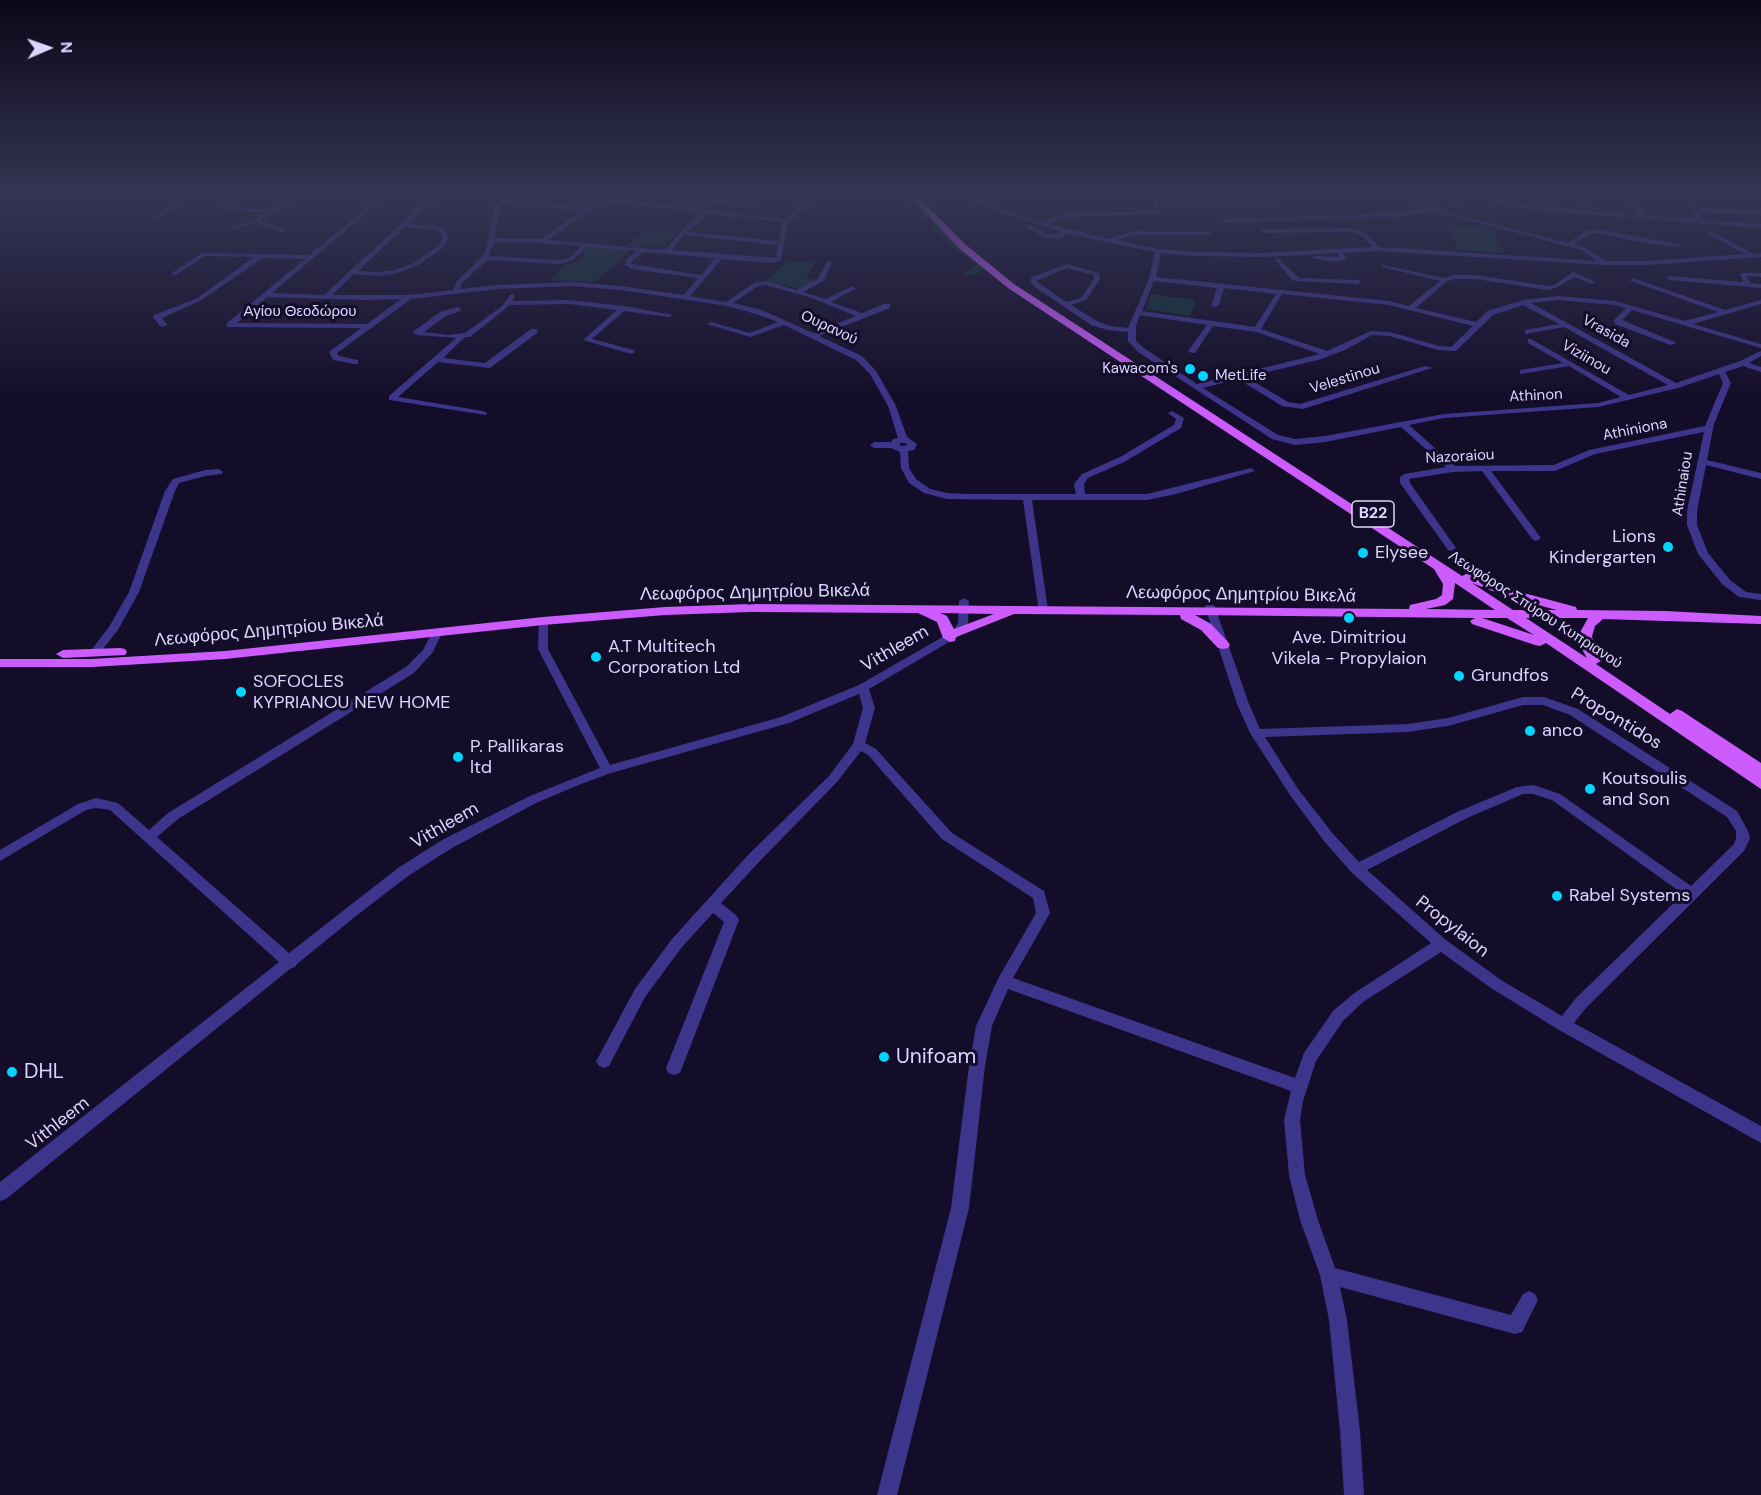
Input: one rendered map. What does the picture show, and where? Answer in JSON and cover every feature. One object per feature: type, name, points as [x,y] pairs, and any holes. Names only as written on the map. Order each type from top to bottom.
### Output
[{"type":"main road","name":"Λεωφόρος Σπύρου Κυπριανού","points":[[984,264],[1011,286],[1468,577],[1574,655],[1761,783]]},
{"type":"main road","name":"Λεωφόρος Σπύρου Κυπριανού","points":[[993,264],[1010,278],[1439,568],[1595,660],[1761,770]]},
{"type":"main road","points":[[1412,609],[1440,602],[1448,596],[1449,584],[1439,568]]},
{"type":"main road","points":[[1468,577],[1515,595],[1580,612]]},
{"type":"main road","name":"Λεωφόρος Δημητρίου Βικελά","points":[[0,653],[94,653],[186,649],[658,602],[769,599],[1449,615],[1517,614]]},
{"type":"main road","name":"Λεωφόρος Δημητρίου Βικελά","points":[[0,663],[92,663],[225,655],[543,621],[665,611],[740,608],[913,608],[964,605],[1022,610],[1042,606],[1178,613],[1211,610],[1412,609],[1517,614]]},
{"type":"main road","points":[[913,608],[942,619],[954,636],[994,618],[1022,610]]},
{"type":"main road","points":[[1517,614],[1580,612],[1761,620]]},
{"type":"main road","points":[[1178,613],[1201,623],[1223,645]]},
{"type":"main road","points":[[1517,614],[1635,615]]},
{"type":"main road","points":[[1449,615],[1492,625],[1574,655]]},
{"type":"main road","points":[[1595,660],[1587,646],[1585,636],[1589,625],[1598,616]]},
{"type":"street","points":[[174,274],[189,264]]},
{"type":"street","points":[[165,325],[157,317],[198,300],[250,264]]},
{"type":"street","points":[[266,295],[304,264]]},
{"type":"street","points":[[326,297],[360,264]]},
{"type":"street","points":[[351,272],[379,274],[396,272],[416,264]]},
{"type":"street","points":[[456,291],[459,282],[479,264]]},
{"type":"street","points":[[628,264],[634,268],[704,276]]},
{"type":"street","points":[[685,298],[714,264]]},
{"type":"street","points":[[797,292],[821,280],[829,264]]},
{"type":"street","points":[[1065,304],[1084,298],[1097,279],[1097,274],[1077,267],[1063,266],[1037,276],[1033,281],[1065,304],[1101,326],[1130,330],[1152,279],[1155,264]]},
{"type":"street","points":[[1281,264],[1293,278],[1301,281],[1358,282]]},
{"type":"street","points":[[1384,266],[1445,280]]},
{"type":"street","points":[[1747,284],[1742,274],[1761,275]]},
{"type":"street","points":[[1410,308],[1445,280],[1462,276],[1548,288],[1556,286],[1571,275],[1593,282]]},
{"type":"street","points":[[1670,278],[1761,286]]},
{"type":"street","points":[[1152,279],[1410,308],[1478,325]]},
{"type":"street","points":[[1633,280],[1722,311]]},
{"type":"street","points":[[727,304],[760,283],[797,292],[862,316]]},
{"type":"street","name":"Ουρανού","points":[[266,295],[409,297],[514,286],[592,285],[727,304],[759,312],[813,335],[865,362],[892,406],[903,444],[905,468],[912,481],[927,491],[947,496],[1147,497],[1251,471]]},
{"type":"street","points":[[510,303],[514,286]]},
{"type":"street","points":[[1215,306],[1221,286]]},
{"type":"street","points":[[825,302],[853,288]]},
{"type":"street","points":[[1548,288],[1558,297]]},
{"type":"street","points":[[1257,330],[1280,293]]},
{"type":"street","name":"Αγίου Θεοδώρου","points":[[266,295],[230,325],[369,326]]},
{"type":"street","points":[[355,362],[336,358],[333,352],[409,297]]},
{"type":"street","points":[[1196,387],[1326,353],[1376,333],[1448,349],[1456,348],[1490,313],[1524,302],[1558,297],[1597,300],[1631,308],[1761,346]]},
{"type":"street","points":[[483,413],[392,398],[462,337],[472,333],[510,303],[569,302],[669,315]]},
{"type":"street","name":"Vrasida","points":[[1524,302],[1675,386]]},
{"type":"street","points":[[1687,323],[1722,311],[1761,302]]},
{"type":"street","points":[[813,335],[887,306]]},
{"type":"street","points":[[624,308],[587,340],[631,352]]},
{"type":"street","points":[[1631,308],[1618,322],[1673,343]]},
{"type":"street","points":[[457,309],[442,314],[417,333],[462,337]]},
{"type":"street","points":[[1137,312],[1257,330],[1326,353]]},
{"type":"street","points":[[711,324],[750,335],[783,322]]},
{"type":"street","points":[[1192,351],[1212,322]]},
{"type":"street","points":[[1528,332],[1566,325]]},
{"type":"street","name":"Athinon","points":[[1130,330],[1135,345],[1196,387],[1275,437],[1306,442],[1475,413],[1581,407],[1629,398],[1721,371],[1761,353]]},
{"type":"street","points":[[437,358],[487,366],[534,331]]},
{"type":"street","name":"Viziinou","points":[[1531,341],[1629,398]]},
{"type":"street","points":[[1743,363],[1761,370]]},
{"type":"street","points":[[1523,372],[1570,364]]},
{"type":"street","name":"Velestinou","points":[[1240,376],[1285,404],[1300,407],[1428,368]]},
{"type":"street","name":"Athinaiou","points":[[1721,371],[1727,383],[1718,387],[1692,511],[1693,531],[1703,554],[1733,588],[1748,597],[1761,597]]},
{"type":"street","points":[[1701,377],[1718,387]]},
{"type":"street","points":[[1081,498],[1080,484],[1085,476],[1123,459],[1178,426],[1180,418],[1172,412]]},
{"type":"street","points":[[1403,424],[1453,470]]},
{"type":"street","name":"Athiniona","points":[[1569,464],[1592,452],[1709,428]]},
{"type":"street","points":[[874,445],[893,445],[896,448],[903,444]]},
{"type":"street","points":[[1701,462],[1761,476]]},
{"type":"street","name":"Nazoraiou","points":[[1451,548],[1403,479],[1410,475],[1453,470],[1547,469],[1569,464]]},
{"type":"street","points":[[1485,470],[1536,538]]},
{"type":"street","points":[[94,653],[114,628],[134,592],[170,491],[176,481],[205,473],[219,472]]},
{"type":"street","points":[[1027,498],[1042,606]]},
{"type":"street","name":"Vithleem","points":[[0,1193],[403,872],[447,844],[534,799],[607,770],[785,720],[863,688],[954,636],[962,628],[964,605]]},
{"type":"street","name":"Propylaion","points":[[1211,610],[1243,704],[1257,733],[1294,792],[1329,838],[1357,869],[1441,944],[1496,984],[1564,1025],[1761,1135]]},
{"type":"street","points":[[543,621],[543,649],[607,770]]},
{"type":"street","points":[[148,838],[173,816],[410,670],[428,652],[437,633]]},
{"type":"street","points":[[604,1061],[640,993],[676,943],[753,859],[833,779],[859,745],[869,708],[863,688]]},
{"type":"street","name":"Propontidos","points":[[1257,733],[1408,728],[1448,722],[1530,700],[1544,700],[1563,706],[1714,800],[1735,818],[1742,831],[1741,844],[1693,894],[1581,1002],[1564,1025]]},
{"type":"street","points":[[859,745],[872,752],[947,836],[1039,895],[1043,913],[1004,981],[984,1026],[976,1066],[960,1208],[887,1495]]},
{"type":"street","points":[[1357,869],[1462,815],[1521,790],[1534,789],[1556,796],[1693,894]]},
{"type":"street","points":[[0,856],[82,807],[96,803],[114,806],[290,963]]},
{"type":"street","points":[[674,1068],[732,920],[712,904]]},
{"type":"street","points":[[1354,1495],[1341,1343],[1329,1275],[1309,1220],[1297,1175],[1292,1120],[1298,1086],[1309,1058],[1318,1042],[1348,1006],[1441,944]]},
{"type":"street","points":[[1004,981],[1298,1086]]},
{"type":"street","points":[[1329,1275],[1515,1325],[1529,1300]]},
{"type":"green space","points":[[567,264],[616,264],[596,282],[550,280]]},
{"type":"green space","points":[[785,264],[815,264],[806,278],[818,280],[799,289],[766,281]]},
{"type":"green space","points":[[977,264],[984,269],[979,273],[963,276]]},
{"type":"green space","points":[[1151,294],[1196,300],[1190,316],[1146,309]]},
{"type":"place","name":"Kawacom's","points":[[1190,369]]},
{"type":"place","name":"MetLife","points":[[1203,376]]},
{"type":"place","name":"Lions Kindergarten","points":[[1668,547]]},
{"type":"place","name":"Elysee","points":[[1363,553]]},
{"type":"place","name":"Ave. Dimitriou Vikela - Propylaion","points":[[1349,618]]},
{"type":"place","name":"A.T Multitech Corporation Ltd","points":[[596,657]]},
{"type":"place","name":"Grundfos","points":[[1459,676]]},
{"type":"place","name":"SOFOCLES KYPRIANOU NEW HOME","points":[[241,692]]},
{"type":"place","name":"anco","points":[[1530,731]]},
{"type":"place","name":"P. Pallikaras ltd","points":[[458,757]]},
{"type":"place","name":"Koutsoulis and Son","points":[[1590,789]]},
{"type":"place","name":"Rabel Systems","points":[[1557,896]]},
{"type":"place","name":"Unifoam","points":[[884,1057]]},
{"type":"place","name":"DHL","points":[[12,1072]]}]
